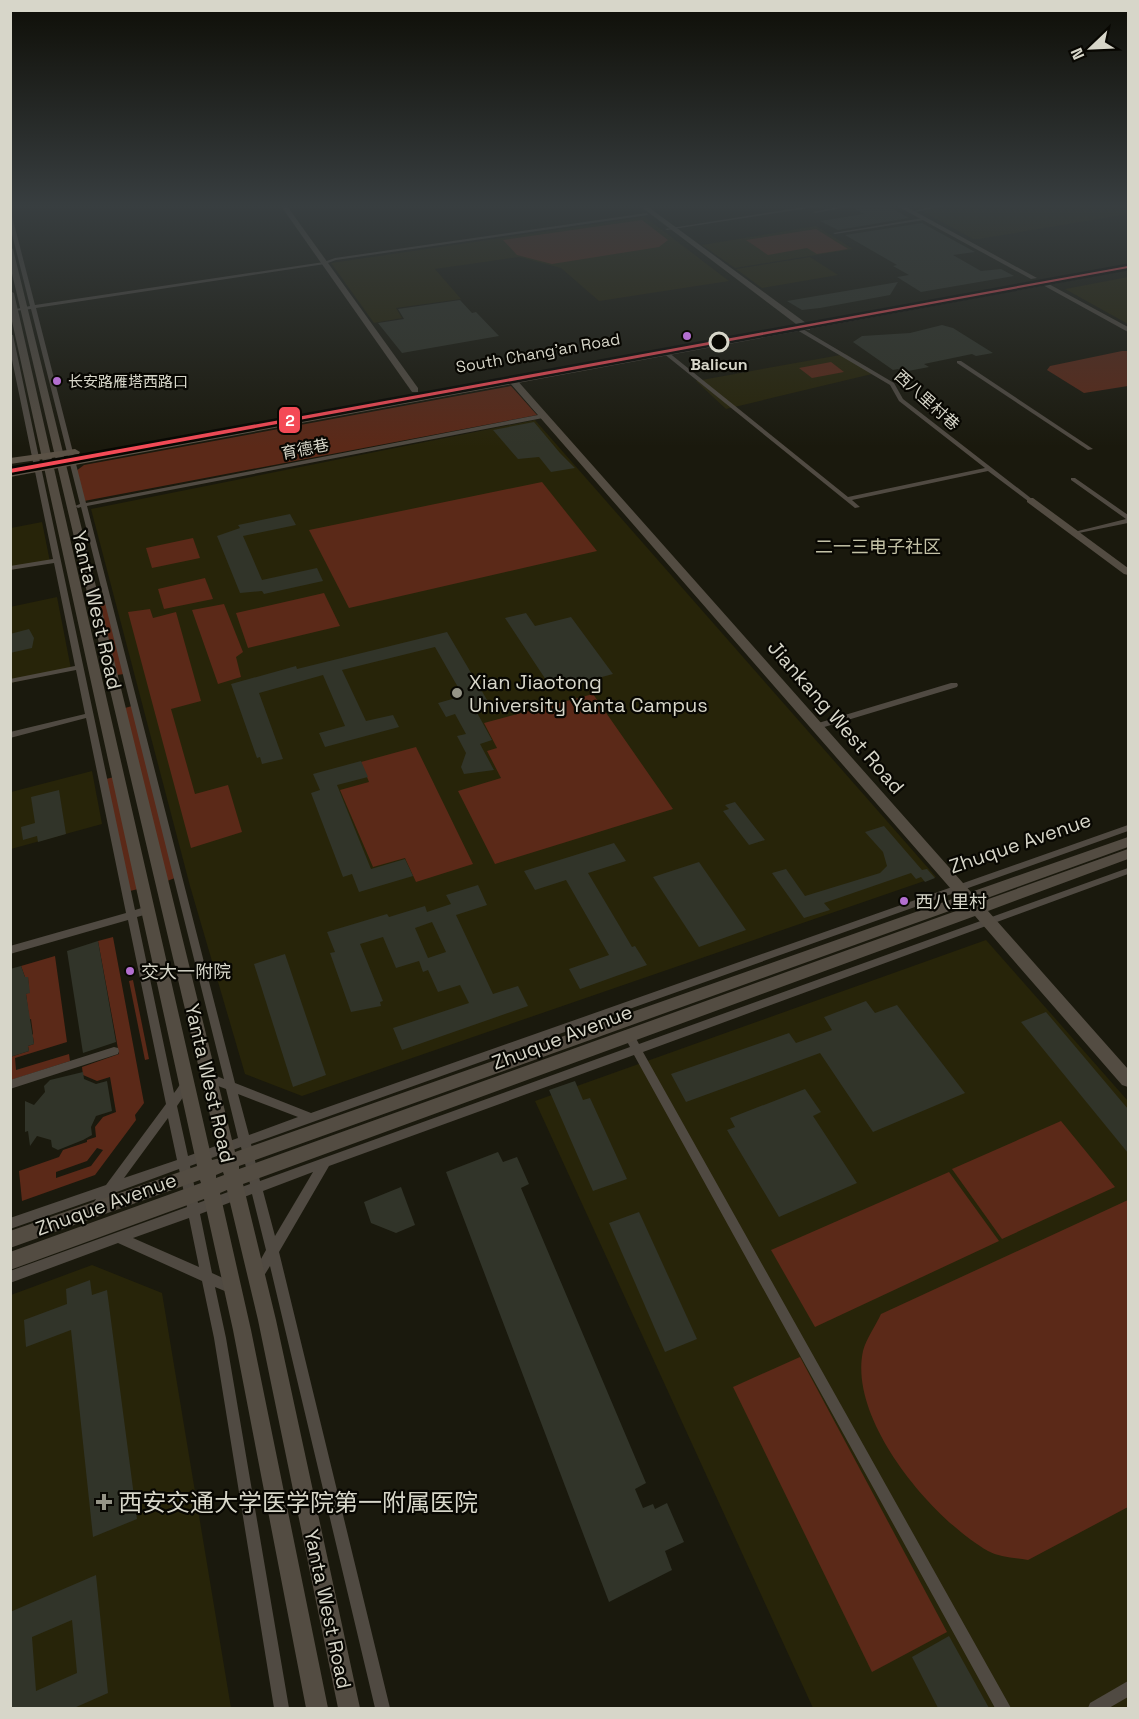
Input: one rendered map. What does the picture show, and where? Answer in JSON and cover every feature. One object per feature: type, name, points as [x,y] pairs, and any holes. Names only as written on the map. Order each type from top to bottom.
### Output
[{"type":"main road","name":"Yanta West Road","points":[[20,286],[29,308],[54,460],[148,910],[232,1288],[317,1708]]},
{"type":"main road","points":[[341,286],[415,390]]},
{"type":"main road","points":[[747,286],[799,325]]},
{"type":"main road","name":"South Chang'an Road","points":[[54,460],[666,353],[992,286]]},
{"type":"main road","name":"South Chang'an Road","points":[[54,460],[415,390],[1030,286]]},
{"type":"main road","points":[[1047,286],[1128,330]]},
{"type":"main road","name":"Yanta West Road","points":[[10,292],[54,460],[78,506],[256,1277],[349,1708]]},
{"type":"main road","name":"Jiankang West Road","points":[[513,381],[970,897],[1128,1080]]},
{"type":"main road","points":[[10,461],[54,460]]},
{"type":"main road","points":[[10,474],[54,460]]},
{"type":"main road","points":[[1030,500],[1128,572]]},
{"type":"main road","name":"Zhuque Avenue","points":[[10,1261],[98,1229],[192,1203],[208,1179],[231,1171],[246,1148],[332,1125],[1128,842]]},
{"type":"main road","name":"Zhuque Avenue","points":[[231,1171],[254,1180],[337,1143],[628,1035],[970,897],[1128,854]]},
{"type":"main road","name":"Zhuque Avenue","points":[[10,1240],[95,1210],[185,1170],[208,1179]]},
{"type":"street","points":[[25,286],[29,308]]},
{"type":"street","points":[[14,310],[172,286]]},
{"type":"street","name":"西八里村巷","points":[[799,325],[892,384],[902,400],[1030,500]]},
{"type":"street","points":[[10,335],[12,349],[54,460],[57,560],[220,1338],[280,1708]]},
{"type":"street","points":[[12,349],[23,348]]},
{"type":"street","points":[[666,353],[857,507]]},
{"type":"street","points":[[959,362],[1090,449]]},
{"type":"street","name":"育德巷","points":[[78,506],[543,416]]},
{"type":"street","points":[[846,499],[988,469]]},
{"type":"street","points":[[1073,479],[1128,519]]},
{"type":"street","points":[[78,506],[231,1086],[383,1708]]},
{"type":"street","points":[[1076,534],[1128,519]]},
{"type":"street","points":[[10,568],[57,560]]},
{"type":"street","points":[[10,681],[80,667]]},
{"type":"street","points":[[818,726],[954,685]]},
{"type":"street","points":[[10,735],[90,715]]},
{"type":"street","name":"Zhuque Avenue","points":[[246,1148],[312,1118],[571,1022],[970,897],[1128,828]]},
{"type":"street","name":"Zhuque Avenue","points":[[254,1180],[326,1162],[1128,872]]},
{"type":"street","points":[[10,950],[148,910]]},
{"type":"street","points":[[628,1035],[1003,1708]]},
{"type":"street","points":[[10,1084],[114,1051]]},
{"type":"street","points":[[209,1078],[332,1125]]},
{"type":"street","points":[[95,1210],[187,1084]]},
{"type":"street","points":[[256,1277],[337,1143]]},
{"type":"street","name":"Zhuque Avenue","points":[[10,1224],[111,1189],[185,1170]]},
{"type":"street","name":"Zhuque Avenue","points":[[208,1179],[231,1171]]},
{"type":"street","name":"Zhuque Avenue","points":[[10,1277],[118,1238],[192,1203]]},
{"type":"street","points":[[98,1229],[232,1288]]},
{"type":"street","points":[[1095,1708],[1128,1689]]},
{"type":"shaded area","points":[[348,286],[450,286],[461,299],[396,308],[402,318],[374,323]]},
{"type":"shaded area","points":[[582,286],[695,286],[599,301]]},
{"type":"shaded area","points":[[1080,286],[1128,286],[1128,324],[1065,289]]},
{"type":"shaded area","points":[[1128,351],[1128,386],[1084,393],[1047,370],[1050,366]]},
{"type":"shaded area","points":[[846,354],[872,374],[726,409],[696,381]]},
{"type":"shaded area","points":[[831,362],[844,372],[812,378],[799,368]]},
{"type":"shaded area","points":[[511,386],[537,415],[84,501],[76,471],[84,465]]},
{"type":"shaded area","name":"Xian Jiaotong University Yanta Campus","points":[[535,420],[936,877],[302,1096],[245,1074],[190,886],[91,509]]},
{"type":"shaded area","points":[[542,482],[597,551],[349,608],[309,530]]},
{"type":"shaded area","points":[[42,522],[50,562],[11,570],[11,528]]},
{"type":"shaded area","points":[[193,538],[200,558],[152,568],[146,548]]},
{"type":"shaded area","points":[[205,578],[213,599],[164,609],[158,589]]},
{"type":"shaded area","points":[[324,593],[340,626],[248,648],[236,613]]},
{"type":"shaded area","points":[[57,597],[71,669],[11,683],[10,607]]},
{"type":"shaded area","points":[[106,603],[124,674],[117,675],[100,605]]},
{"type":"shaded area","points":[[224,604],[243,652],[236,657],[241,677],[218,684],[192,610]]},
{"type":"shaded area","points":[[150,609],[153,618],[176,612],[201,701],[171,709],[195,794],[228,785],[242,832],[191,848],[128,612]]},
{"type":"shaded area","points":[[593,694],[673,809],[495,864],[458,791],[501,778],[487,751],[497,748],[484,723]]},
{"type":"shaded area","points":[[132,706],[175,878],[167,881],[125,708]]},
{"type":"shaded area","points":[[416,747],[473,864],[416,882],[405,858],[373,867],[340,790],[369,782],[361,762]]},
{"type":"shaded area","points":[[92,771],[102,824],[11,849],[11,792]]},
{"type":"shaded area","points":[[114,777],[138,889],[130,891],[106,779]]},
{"type":"shaded area","points":[[113,937],[144,1103],[135,1115],[136,1120],[95,1175],[22,1201],[19,1171],[59,1157],[63,1150],[96,1137],[95,1127],[103,1117],[116,1112],[110,1077],[97,1081],[83,1075],[82,1067],[119,1054],[98,941]],"holes":[[[97,1148],[103,1150],[91,1166],[56,1178],[56,1172],[87,1161]]]},
{"type":"shaded area","points":[[986,940],[1128,1101],[1128,1708],[813,1708],[535,1101]]},
{"type":"shaded area","points":[[55,956],[67,1042],[15,1058],[16,1070],[69,1054],[70,1061],[11,1080],[10,1057],[29,1051],[28,1046],[34,1044],[33,1037],[28,1039],[33,1034],[31,1019],[26,1021],[29,1017],[26,994],[29,992],[28,977],[25,977],[21,966]]},
{"type":"shaded area","points":[[133,980],[149,1059],[145,1060],[129,981]]},
{"type":"shaded area","points":[[1061,1121],[1115,1187],[1002,1239],[952,1169]]},
{"type":"shaded area","points":[[949,1172],[999,1241],[815,1327],[771,1250]]},
{"type":"shaded area","points":[[1128,1200],[1128,1507],[1028,1560],[992,1553],[966,1536],[920,1492],[899,1465],[881,1436],[868,1407],[862,1378],[864,1346],[881,1314]]},
{"type":"shaded area","name":"西安交通大学医学院第一附属医院","points":[[92,1265],[162,1293],[231,1708],[11,1708],[11,1295]]},
{"type":"shaded area","points":[[800,1357],[947,1632],[872,1672],[733,1387]]},
{"type":"building","points":[[873,286],[895,286],[890,295],[820,308],[802,310],[787,301]]},
{"type":"building","points":[[912,286],[955,286],[921,292]]},
{"type":"building","points":[[460,300],[472,313],[476,312],[499,336],[402,353],[378,323],[404,319],[398,309]]},
{"type":"building","points":[[942,325],[953,328],[993,353],[976,356],[972,354],[924,364],[929,367],[903,372],[898,369],[893,370],[853,342],[862,336],[910,333]]},
{"type":"building","points":[[534,422],[575,468],[551,472],[539,457],[518,459],[493,430]]},
{"type":"building","points":[[290,514],[296,525],[243,536],[262,580],[317,568],[323,581],[264,594],[262,591],[240,593],[217,536],[240,528],[238,525]]},
{"type":"building","points":[[526,613],[535,626],[571,617],[613,674],[569,686],[566,681],[550,686],[505,618]]},
{"type":"building","points":[[29,629],[34,638],[32,648],[10,653],[10,634]]},
{"type":"building","points":[[447,632],[490,705],[475,709],[492,740],[480,744],[494,770],[464,774],[461,767],[466,753],[457,736],[466,734],[455,714],[446,717],[438,703],[463,696],[435,647],[342,670],[366,721],[393,715],[399,727],[325,747],[319,733],[345,726],[323,675],[259,693],[283,759],[262,764],[260,757],[257,758],[231,684],[296,666],[297,669]]},
{"type":"building","points":[[361,761],[368,777],[337,785],[371,869],[405,859],[413,876],[359,892],[352,874],[343,877],[311,793],[320,790],[313,774]]},
{"type":"building","points":[[59,790],[66,834],[38,842],[37,836],[23,840],[21,827],[35,823],[31,797]]},
{"type":"building","points":[[735,802],[765,840],[749,845],[723,811],[729,809],[725,805]]},
{"type":"building","points":[[884,826],[922,870],[927,869],[935,878],[925,882],[921,877],[916,879],[911,873],[824,903],[830,910],[804,918],[772,873],[786,869],[805,896],[880,873],[887,866],[883,852],[865,832]]},
{"type":"building","points":[[614,843],[626,861],[588,873],[632,947],[635,946],[647,965],[580,989],[569,969],[609,955],[566,880],[535,890],[524,871]]},
{"type":"building","points":[[699,862],[746,930],[699,947],[653,877]]},
{"type":"building","points":[[478,885],[487,905],[456,915],[493,994],[518,986],[528,1006],[402,1050],[393,1028],[469,1003],[460,985],[438,992],[428,970],[423,972],[419,961],[396,968],[383,937],[360,944],[383,1001],[380,1002],[381,1006],[351,1012],[330,953],[335,952],[327,932],[387,914],[389,917],[425,906],[427,912],[451,904],[446,895]],"holes":[[[432,922],[446,952],[428,958],[415,928]]]},
{"type":"building","points":[[98,941],[116,1042],[83,1053],[67,951]]},
{"type":"building","points":[[285,954],[326,1075],[293,1087],[254,964]]},
{"type":"building","points":[[21,966],[25,977],[28,977],[30,993],[26,994],[34,1044],[28,1046],[29,1051],[10,1057],[10,969]]},
{"type":"building","points":[[866,1001],[875,1013],[897,1005],[965,1093],[873,1132],[820,1053],[686,1102],[671,1074],[789,1033],[796,1043],[832,1030],[824,1017]]},
{"type":"building","points":[[1046,1012],[1128,1109],[1128,1153],[1021,1022]]},
{"type":"building","points":[[83,1072],[84,1079],[96,1084],[107,1081],[112,1111],[96,1116],[91,1127],[92,1135],[83,1140],[58,1150],[52,1147],[51,1140],[37,1136],[30,1146],[28,1131],[25,1132],[25,1101],[34,1105],[45,1092],[44,1086],[50,1080]]},
{"type":"building","points":[[575,1081],[583,1100],[590,1098],[627,1179],[593,1191],[549,1090]]},
{"type":"building","points":[[805,1089],[821,1112],[813,1116],[857,1183],[779,1217],[727,1130],[735,1127],[730,1118]]},
{"type":"building","points":[[498,1152],[503,1162],[517,1157],[529,1184],[521,1188],[646,1483],[635,1489],[643,1508],[653,1504],[655,1509],[667,1503],[684,1542],[665,1551],[672,1570],[609,1602],[446,1172]]},
{"type":"building","points":[[401,1187],[415,1225],[396,1233],[371,1223],[364,1202]]},
{"type":"building","points":[[639,1212],[697,1339],[665,1352],[609,1223]]},
{"type":"building","points":[[90,1280],[92,1295],[107,1290],[137,1519],[93,1537],[71,1330],[26,1347],[24,1320],[67,1304],[66,1289]]},
{"type":"building","points":[[96,1575],[108,1693],[74,1708],[10,1708],[10,1612]],"holes":[[[72,1620],[77,1673],[36,1691],[32,1637]]]},
{"type":"building","points":[[949,1636],[989,1708],[938,1708],[912,1657]]},
{"type":"transit line","name":"2","points":[[10,471],[1023,286]]},
{"type":"place","name":"Balicun","points":[[719,342]]},
{"type":"place","name":"长安路雁塔西路口","points":[[57,381]]},
{"type":"place","name":"Xian Jiaotong University Yanta Campus","points":[[457,693]]},
{"type":"place","name":"西八里村","points":[[904,901]]},
{"type":"place","name":"交大一附院","points":[[130,971]]},
{"type":"place","name":"西安交通大学医学院第一附属医院","points":[[104,1502]]},
{"type":"district","name":"二一三电子社区","points":[[878,546]]}]
